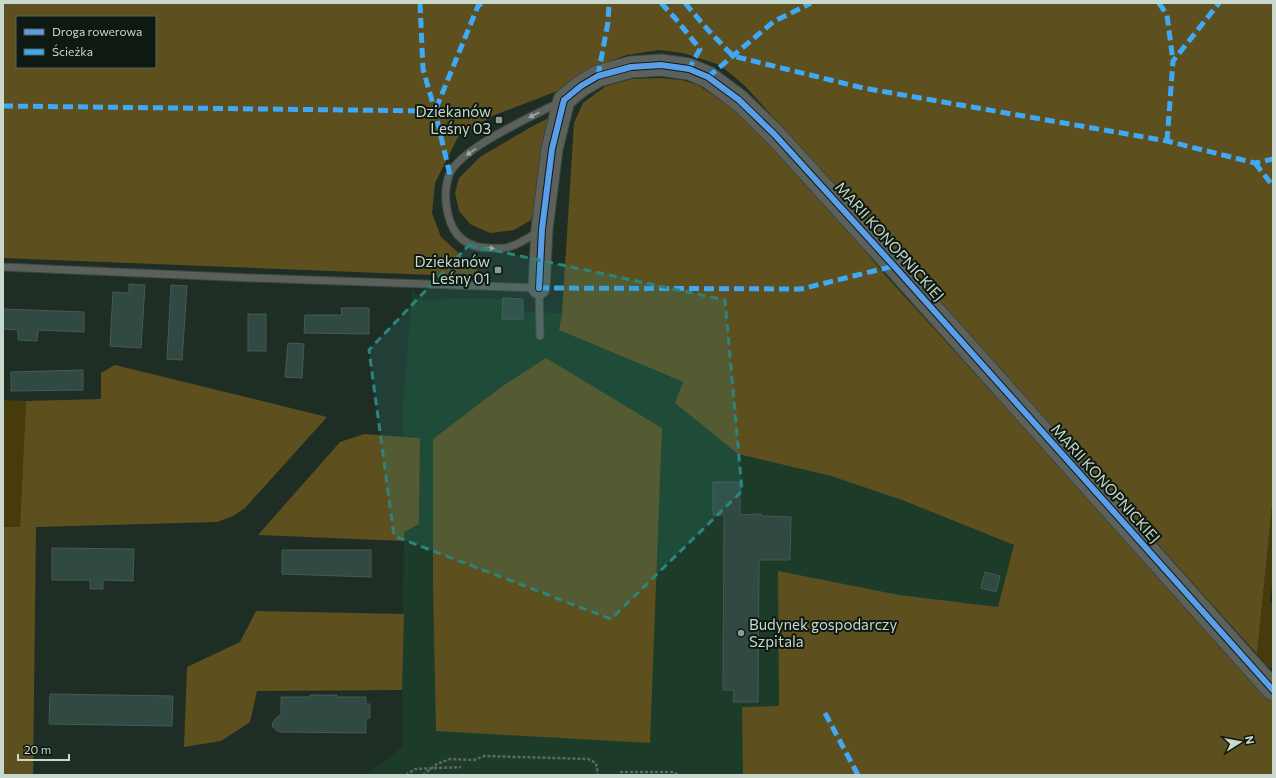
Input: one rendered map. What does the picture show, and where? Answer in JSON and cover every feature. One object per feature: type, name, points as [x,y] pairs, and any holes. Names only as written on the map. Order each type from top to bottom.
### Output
[{"type":"street","name":"MARII KONOPNICKIEJ","points":[[564,100],[581,86],[598,76],[631,67],[661,65],[689,69],[708,77],[739,100],[775,134],[1273,690]]},
{"type":"street","points":[[539,288],[542,229],[552,149],[564,100]]},
{"type":"lane","name":"MARII KONOPNICKIEJ","points":[[542,229],[526,240],[509,247],[488,248],[465,242],[458,236],[450,223],[445,202],[447,189],[450,175],[463,158],[504,131],[564,100]]},
{"type":"lane","points":[[3,267],[243,278],[539,288],[540,336]]},
{"type":"path","points":[[423,775],[437,764],[450,759],[474,760],[484,756],[588,759],[596,763],[598,775]]},
{"type":"path","points":[[406,775],[415,769],[461,767]]},
{"type":"path","points":[[620,772],[673,772],[678,775]]},
{"type":"highlighted area","points":[[469,245],[725,300],[742,491],[611,619],[394,536],[369,350]]},
{"type":"shaded area","points":[[3,3],[1273,3],[1273,495],[1257,654],[745,86],[720,65],[683,53],[659,50],[627,55],[596,66],[560,90],[492,116],[458,137],[435,183],[432,213],[441,237],[485,277],[3,258]]},
{"type":"shaded area","points":[[659,78],[682,80],[698,85],[733,109],[801,175],[886,276],[1273,701],[1273,775],[743,775],[742,707],[779,706],[778,571],[899,595],[998,607],[1014,545],[902,500],[831,476],[738,454],[675,403],[683,382],[559,330],[562,313],[574,123],[583,103],[606,86],[632,79]]},
{"type":"shaded area","points":[[556,114],[545,135],[538,168],[536,200],[531,220],[514,230],[490,233],[470,224],[459,211],[455,193],[459,178],[480,157]]},
{"type":"shaded area","points":[[412,289],[421,300],[523,299],[523,312],[562,313],[559,330],[684,383],[738,454],[831,476],[902,500],[1014,545],[999,607],[961,602],[920,775],[365,775],[403,747],[402,690],[404,532],[419,523],[420,438],[403,436],[403,403]]},
{"type":"shaded area","points":[[546,358],[662,428],[650,743],[436,731],[433,586],[433,439],[504,385]]},
{"type":"shaded area","points":[[115,365],[327,417],[245,508],[233,516],[217,522],[36,527],[33,775],[3,775],[3,527],[20,527],[26,401],[101,399],[101,373]]},
{"type":"shaded area","points":[[3,400],[26,401],[20,528],[3,527]]},
{"type":"shaded area","points":[[364,434],[420,438],[419,524],[404,532],[404,541],[258,535],[340,442]]},
{"type":"shaded area","points":[[1273,495],[1273,579],[1270,601],[1273,602],[1273,669],[1268,667],[1257,654]]},
{"type":"shaded area","points":[[256,611],[404,614],[402,690],[257,691],[250,722],[221,741],[184,747],[187,667],[240,642]]},
{"type":"building","points":[[129,284],[145,285],[141,348],[110,346],[113,292],[129,293]]},
{"type":"building","points":[[171,285],[187,286],[182,360],[167,359]]},
{"type":"building","points":[[503,298],[523,299],[523,319],[502,319]]},
{"type":"building","points":[[341,308],[369,308],[369,334],[304,333],[305,315],[342,315]]},
{"type":"building","points":[[3,309],[84,312],[84,332],[38,330],[37,341],[18,340],[18,330],[3,329]]},
{"type":"building","points":[[248,314],[266,314],[266,351],[248,351]]},
{"type":"building","points":[[288,343],[304,344],[302,378],[285,377]]},
{"type":"building","points":[[83,370],[83,390],[11,391],[11,372]]},
{"type":"building","points":[[713,482],[740,482],[740,515],[761,514],[761,516],[791,517],[790,560],[759,561],[758,702],[733,702],[734,690],[723,690],[724,515],[713,515]]},
{"type":"building","points":[[52,548],[134,549],[133,581],[103,580],[103,589],[90,589],[90,580],[52,580]]},
{"type":"building","points":[[282,550],[371,550],[371,577],[282,574]]},
{"type":"building","points":[[985,572],[1000,576],[996,592],[981,588]]},
{"type":"building","points":[[50,694],[173,696],[172,726],[49,724]]},
{"type":"building","points":[[310,695],[366,697],[366,704],[370,704],[370,718],[366,718],[366,733],[281,732],[272,726],[274,720],[281,714],[281,697],[310,697]]},
{"type":"marked path","points":[[420,3],[423,69],[435,111],[450,175]]},
{"type":"marked path","points":[[3,106],[435,111],[478,6],[482,3]]},
{"type":"marked path","points":[[598,76],[608,22],[609,3]]},
{"type":"marked path","points":[[661,3],[700,49],[689,69]]},
{"type":"marked path","points":[[685,3],[733,56],[863,88],[1167,141],[1255,163],[1273,159]]},
{"type":"marked path","points":[[708,77],[773,22],[811,3]]},
{"type":"marked path","points":[[1159,3],[1167,15],[1173,61]]},
{"type":"marked path","points":[[1167,141],[1173,61],[1219,3]]},
{"type":"marked path","points":[[1255,163],[1273,186]]},
{"type":"marked path","points":[[539,288],[801,289],[894,266]]},
{"type":"marked path","points":[[825,713],[858,775]]},
{"type":"cycle path","points":[[539,288],[542,229],[552,149],[564,100],[581,86],[598,76],[631,67],[661,65],[689,69],[708,77],[739,100],[775,135],[1273,690]]},
{"type":"place","name":"Dziekanów Leśny 03","points":[[499,120]]},
{"type":"place","name":"Dziekanów Leśny 01","points":[[498,270]]},
{"type":"place","name":"Budynek gospodarczy Szpitala","points":[[741,633]]}]
